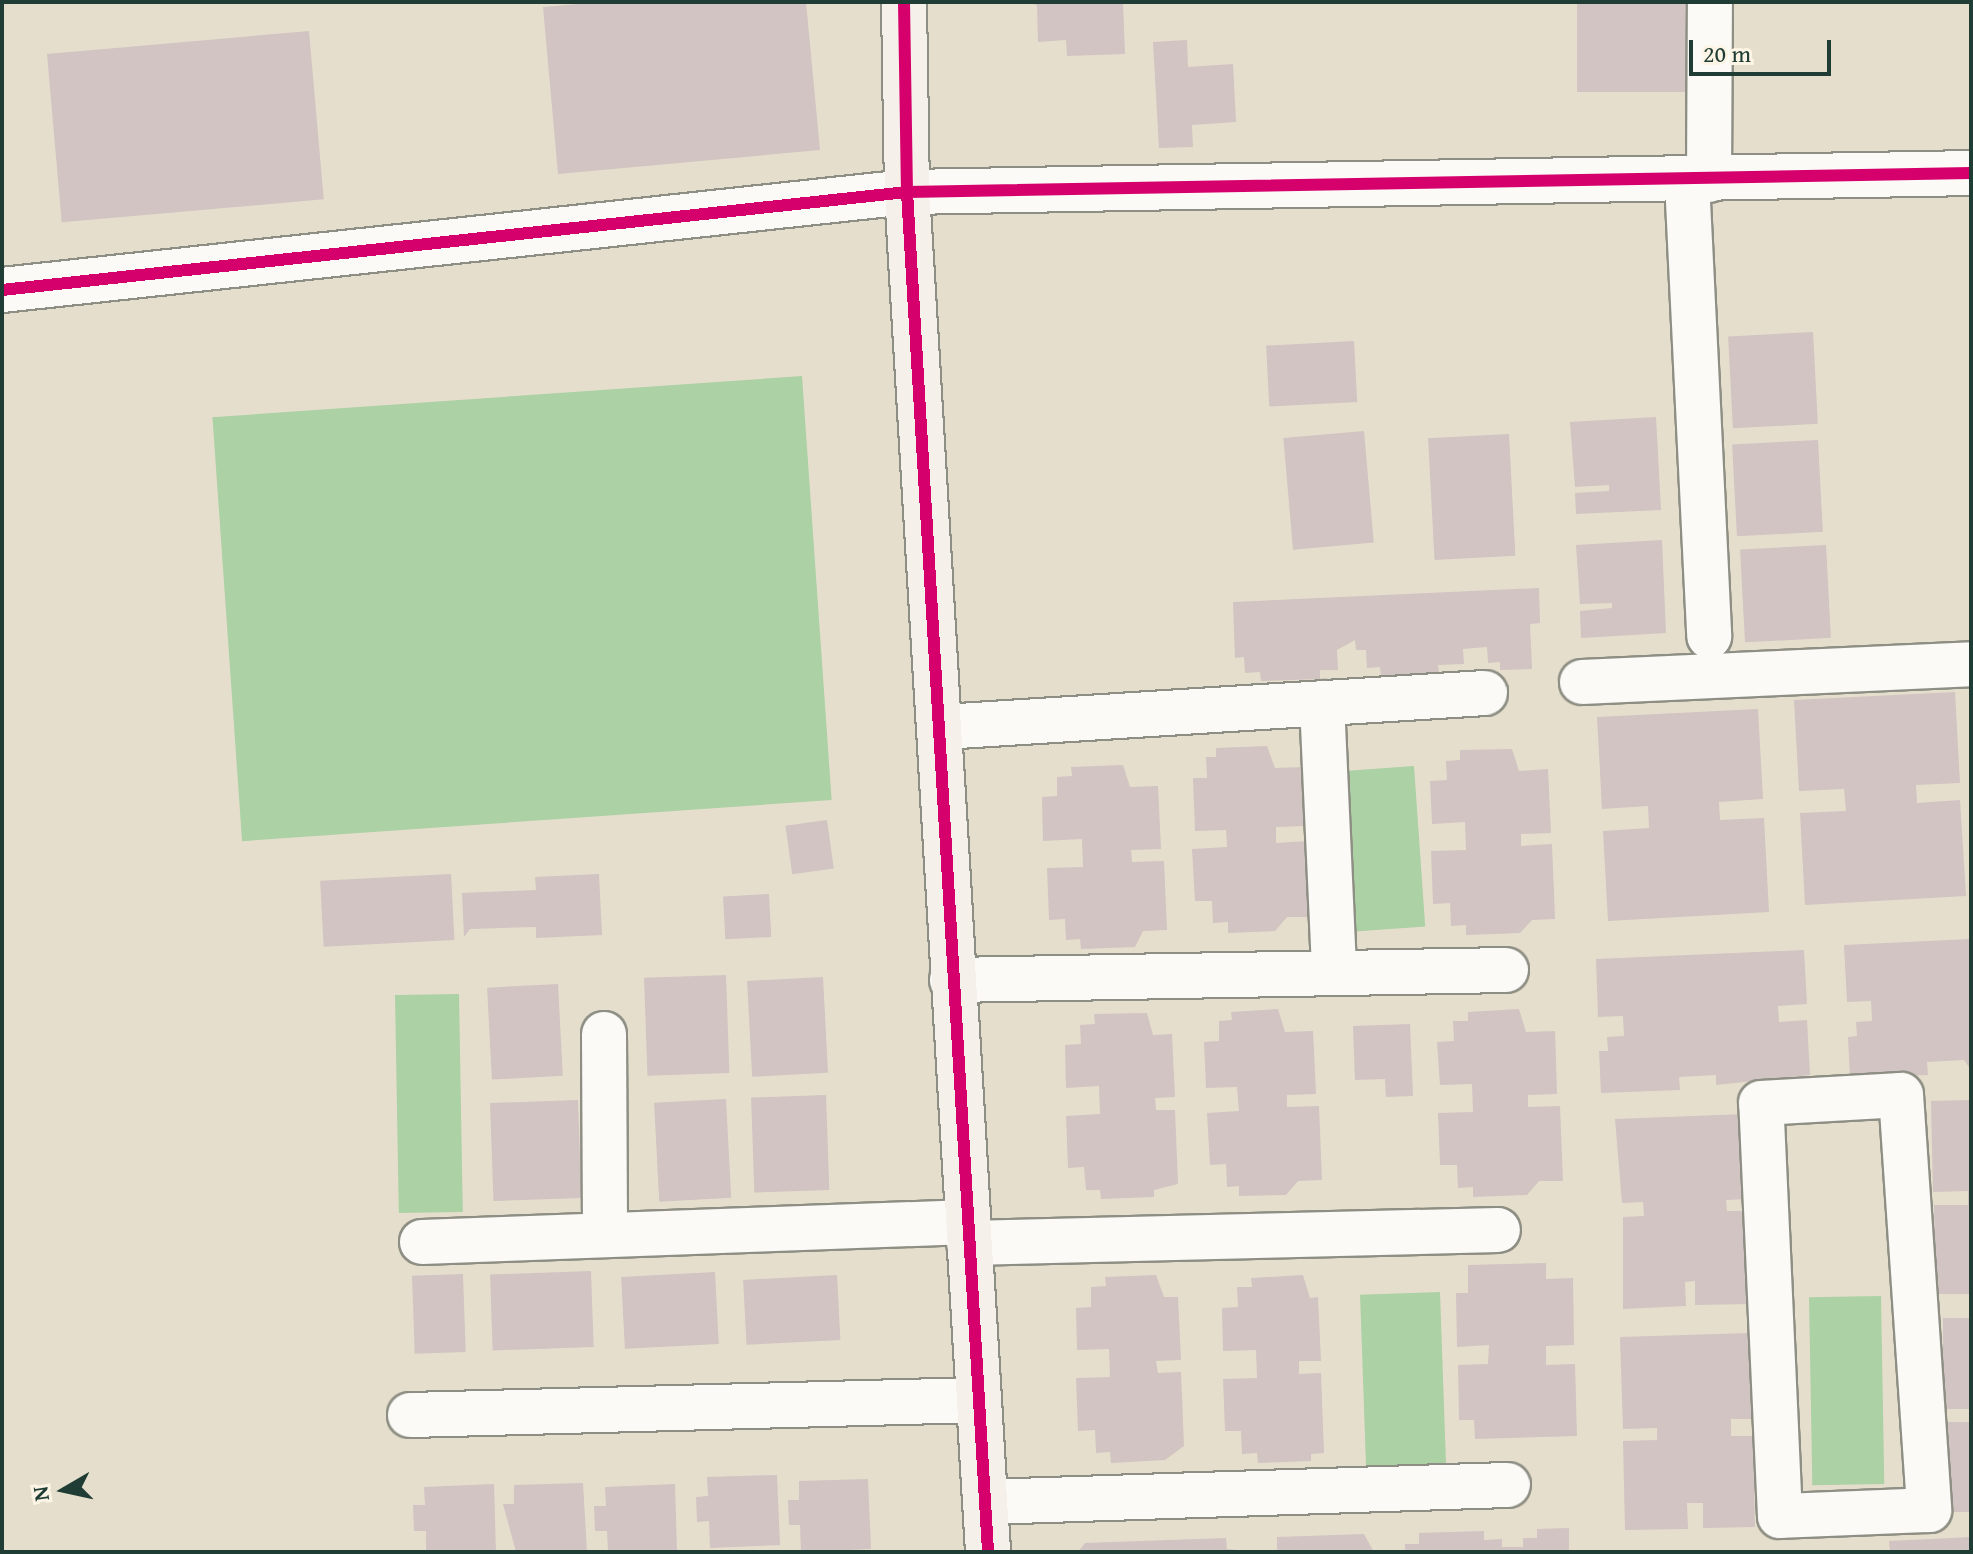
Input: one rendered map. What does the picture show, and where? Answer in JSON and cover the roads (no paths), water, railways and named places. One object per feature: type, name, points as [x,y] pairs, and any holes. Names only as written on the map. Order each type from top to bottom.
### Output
[{"type":"street","points":[[904,2],[907,192],[943,727],[952,980],[988,1552]]},
{"type":"street","points":[[1709,636],[1698,181],[1710,2]]},
{"type":"street","points":[[2,290],[907,192],[1698,181],[1971,173]]},
{"type":"street","points":[[1582,682],[1971,664]]},
{"type":"street","points":[[943,727],[1485,693]]},
{"type":"street","points":[[1322,703],[1334,972]]},
{"type":"street","points":[[952,980],[1506,970]]},
{"type":"street","points":[[604,1034],[605,1235]]},
{"type":"street","points":[[1901,1095],[1929,1510],[1842,1533],[1780,1516],[1761,1103],[1901,1095]]},
{"type":"street","points":[[422,1242],[605,1235],[1498,1230]]},
{"type":"street","points":[[410,1415],[979,1400]]},
{"type":"street","points":[[986,1502],[1508,1485]]}]
